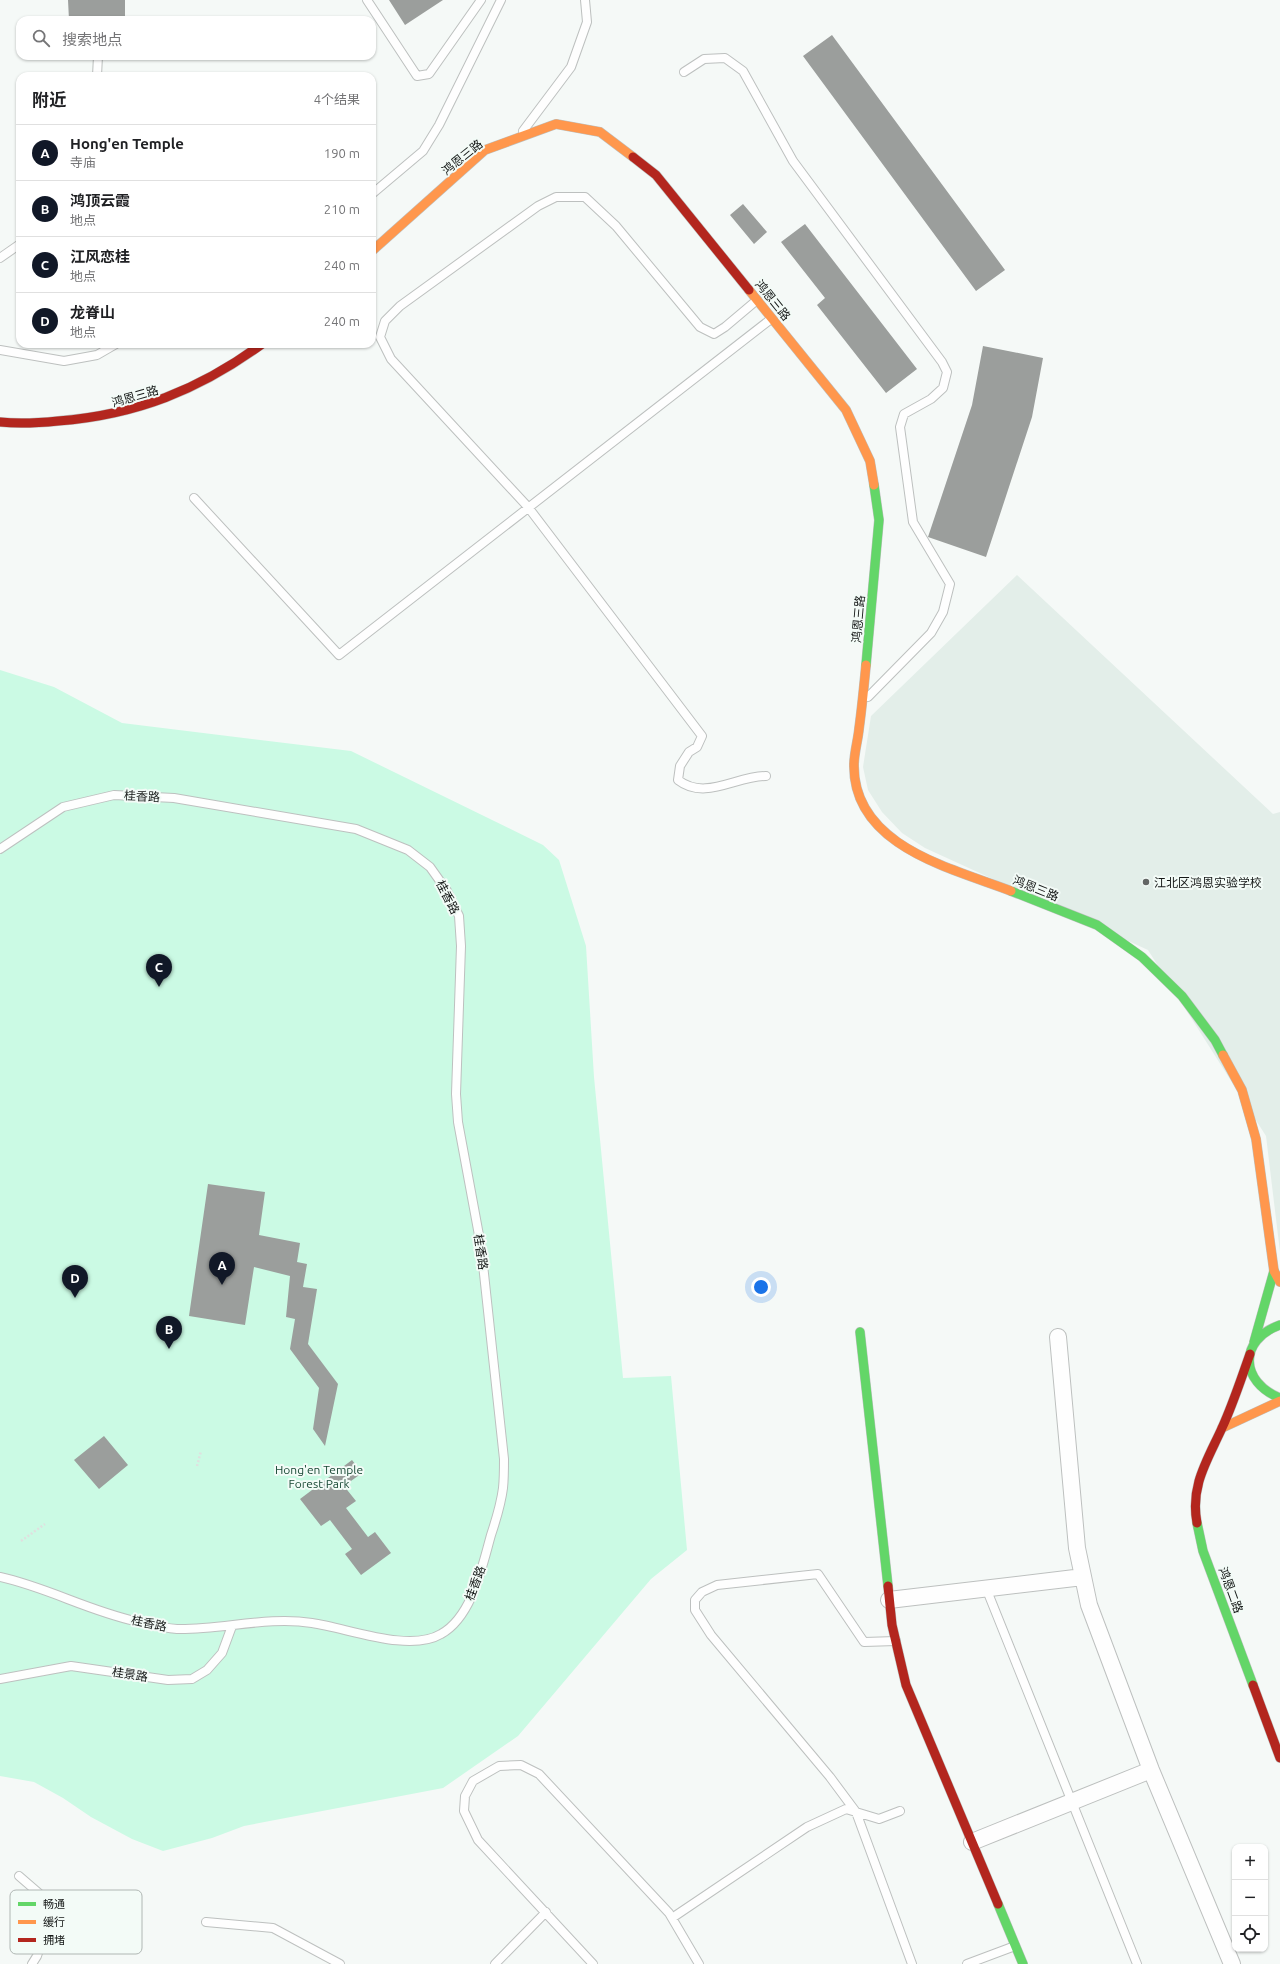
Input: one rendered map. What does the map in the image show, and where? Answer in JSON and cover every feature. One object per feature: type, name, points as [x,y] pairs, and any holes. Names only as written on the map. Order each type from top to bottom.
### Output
[{"type":"street","name":"鸿恩三路","points":[[376,247],[485,150],[556,124],[600,132],[656,175],[846,410],[870,462],[879,520],[863,702],[854,765],[858,794],[872,819],[894,840],[918,855],[1097,925],[1142,957],[1182,996],[1215,1040],[1242,1090],[1256,1139],[1274,1271]]},
{"type":"street","name":"鸿恩三路","points":[[0,422],[63,422],[113,415],[164,401],[209,381],[256,348]]},
{"type":"street","points":[[1274,1271],[1280,1282]]},
{"type":"street","name":"鸿恩二路","points":[[1274,1271],[1250,1354],[1222,1428],[1202,1468],[1194,1507],[1204,1551],[1280,1758]]},
{"type":"street","points":[[1254,1342],[1263,1332],[1274,1326],[1280,1325]]},
{"type":"street","points":[[860,1332],[889,1600],[906,1685],[1023,1964]]},
{"type":"street","points":[[1058,1337],[1077,1548],[1089,1605],[1150,1770],[1232,1964]]},
{"type":"street","points":[[1250,1354],[1249,1367],[1251,1377],[1261,1390],[1280,1400]]},
{"type":"street","points":[[1222,1428],[1280,1400]]},
{"type":"street","points":[[889,1600],[1083,1577]]},
{"type":"street","points":[[972,1842],[1150,1770]]},
{"type":"lane","points":[[367,0],[417,76],[429,74],[481,0]]},
{"type":"lane","points":[[376,191],[423,151],[439,125],[501,0]]},
{"type":"lane","points":[[518,138],[571,66],[587,22],[585,0]]},
{"type":"lane","points":[[684,72],[704,59],[724,58],[743,71],[793,161],[942,362],[947,372],[943,388],[931,399],[904,414],[900,427],[913,522],[950,584],[943,612],[931,633],[863,702]]},
{"type":"lane","points":[[97,60],[98,72]]},
{"type":"lane","points":[[757,300],[725,327],[714,334],[700,327],[616,226],[586,197],[556,197],[538,206],[400,306],[385,321],[380,337],[391,359],[528,507],[702,736],[697,747],[689,752],[680,766],[678,780],[687,787],[706,790],[752,776],[766,776]]},
{"type":"lane","points":[[0,258],[16,247]]},
{"type":"lane","points":[[194,498],[339,655],[772,318]]},
{"type":"lane","points":[[0,350],[64,361],[97,356],[110,348]]},
{"type":"lane","name":"桂香路","points":[[0,848],[63,807],[114,795],[174,798],[356,828],[408,850],[430,867],[447,891],[458,916],[461,946],[456,1094],[458,1122],[481,1246],[504,1459],[503,1488],[500,1507],[479,1578],[469,1602],[458,1620],[442,1634],[424,1641],[403,1642],[312,1623],[288,1620],[232,1626],[175,1629],[134,1621],[0,1577]]},
{"type":"lane","points":[[896,1641],[864,1642],[818,1574],[717,1585],[702,1592],[695,1600],[695,1610],[711,1635],[830,1777],[856,1812],[912,1964]]},
{"type":"lane","points":[[986,1588],[1137,1964]]},
{"type":"lane","name":"桂景路","points":[[0,1679],[71,1666],[168,1680],[192,1679],[207,1670],[222,1654],[232,1626]]},
{"type":"lane","points":[[593,1964],[478,1840],[464,1811],[465,1796],[473,1781],[499,1766],[521,1765],[539,1774],[672,1918],[700,1964]]},
{"type":"lane","points":[[672,1918],[808,1827],[846,1809],[879,1819],[900,1811]]},
{"type":"lane","points":[[19,1876],[35,1890]]},
{"type":"lane","points":[[495,1964],[546,1912]]},
{"type":"lane","points":[[206,1922],[272,1928],[340,1964]]},
{"type":"lane","points":[[967,1964],[1015,1946]]},
{"type":"lane","points":[[32,1964],[38,1954]]},
{"type":"path","points":[[197,1466],[200,1451]]},
{"type":"path","points":[[21,1540],[45,1524]]},
{"type":"shaded area","name":"江北区鸿恩实验学校","points":[[1017,575],[1273,814],[1280,812],[1280,1252],[1266,1136],[1148,950],[925,848],[902,833],[882,812],[868,790],[863,767],[871,716]]},
{"type":"green space","name":"Hong'en Temple Forest Park","points":[[0,670],[54,687],[122,723],[351,751],[543,845],[559,860],[586,946],[594,1077],[623,1378],[671,1376],[687,1550],[651,1579],[518,1736],[443,1788],[244,1826],[212,1838],[163,1851],[132,1839],[91,1817],[63,1798],[34,1782],[0,1776]]},
{"type":"building","points":[[68,0],[125,0],[125,16],[69,16]]},
{"type":"building","points":[[389,0],[443,0],[405,25]]},
{"type":"building","points":[[832,35],[1005,270],[976,291],[803,56]]},
{"type":"building","points":[[743,204],[767,232],[754,244],[730,215]]},
{"type":"building","points":[[805,224],[917,369],[886,393],[817,305],[825,298],[781,242]]},
{"type":"building","points":[[983,346],[1043,358],[1032,417],[986,557],[928,537],[972,405]]},
{"type":"building","points":[[208,1184],[265,1192],[259,1235],[300,1243],[297,1262],[307,1264],[303,1287],[317,1289],[308,1344],[338,1384],[325,1446],[313,1429],[319,1388],[290,1349],[295,1319],[286,1317],[290,1276],[254,1267],[245,1325],[189,1316]]},
{"type":"building","points":[[104,1436],[128,1465],[99,1489],[74,1460]]},
{"type":"building","points":[[352,1460],[362,1473],[344,1486],[356,1501],[346,1508],[368,1537],[375,1532],[391,1553],[361,1575],[345,1554],[352,1549],[330,1520],[321,1526],[300,1499]]},
{"type":"traffic: fast","points":[[866,665],[879,520],[874,485]]},
{"type":"traffic: fast","points":[[1011,891],[1097,925],[1142,957],[1182,996],[1215,1040],[1223,1055]]},
{"type":"traffic: fast","points":[[1254,1342],[1274,1271]]},
{"type":"traffic: fast","points":[[1280,1325],[1266,1332],[1257,1340],[1251,1350],[1249,1361],[1251,1372],[1257,1382],[1267,1391],[1280,1398]]},
{"type":"traffic: fast","points":[[860,1332],[888,1586]]},
{"type":"traffic: fast","points":[[1197,1523],[1203,1551],[1253,1685]]},
{"type":"traffic: fast","points":[[998,1904],[1023,1964]]},
{"type":"traffic: slow","points":[[376,247],[485,150],[556,124],[600,132],[633,157]]},
{"type":"traffic: slow","points":[[749,290],[846,410],[870,461],[874,485]]},
{"type":"traffic: slow","points":[[866,665],[854,765],[858,793],[870,816],[887,834],[910,850],[961,873],[1011,891]]},
{"type":"traffic: slow","points":[[1223,1055],[1242,1090],[1256,1139],[1274,1271],[1280,1282]]},
{"type":"traffic: slow","points":[[1222,1428],[1280,1401]]},
{"type":"traffic: jam","points":[[633,157],[656,175],[749,290]]},
{"type":"traffic: jam","points":[[0,422],[36,423],[87,418],[140,406],[166,398],[215,375],[256,348]]},
{"type":"traffic: jam","points":[[1197,1523],[1195,1510],[1196,1497],[1201,1474],[1230,1410],[1250,1354]]},
{"type":"traffic: jam","points":[[888,1586],[892,1625],[906,1685],[998,1904]]},
{"type":"traffic: jam","points":[[1253,1685],[1280,1758]]},
{"type":"place","name":"江北区鸿恩实验学校","points":[[1146,882]]},
{"type":"place","name":"江风恋桂","points":[[159,987]]},
{"type":"place","name":"Hong'en Temple","points":[[222,1285]]},
{"type":"place","name":"龙脊山","points":[[75,1298]]},
{"type":"place","name":"鸿顶云霞","points":[[169,1349]]}]
